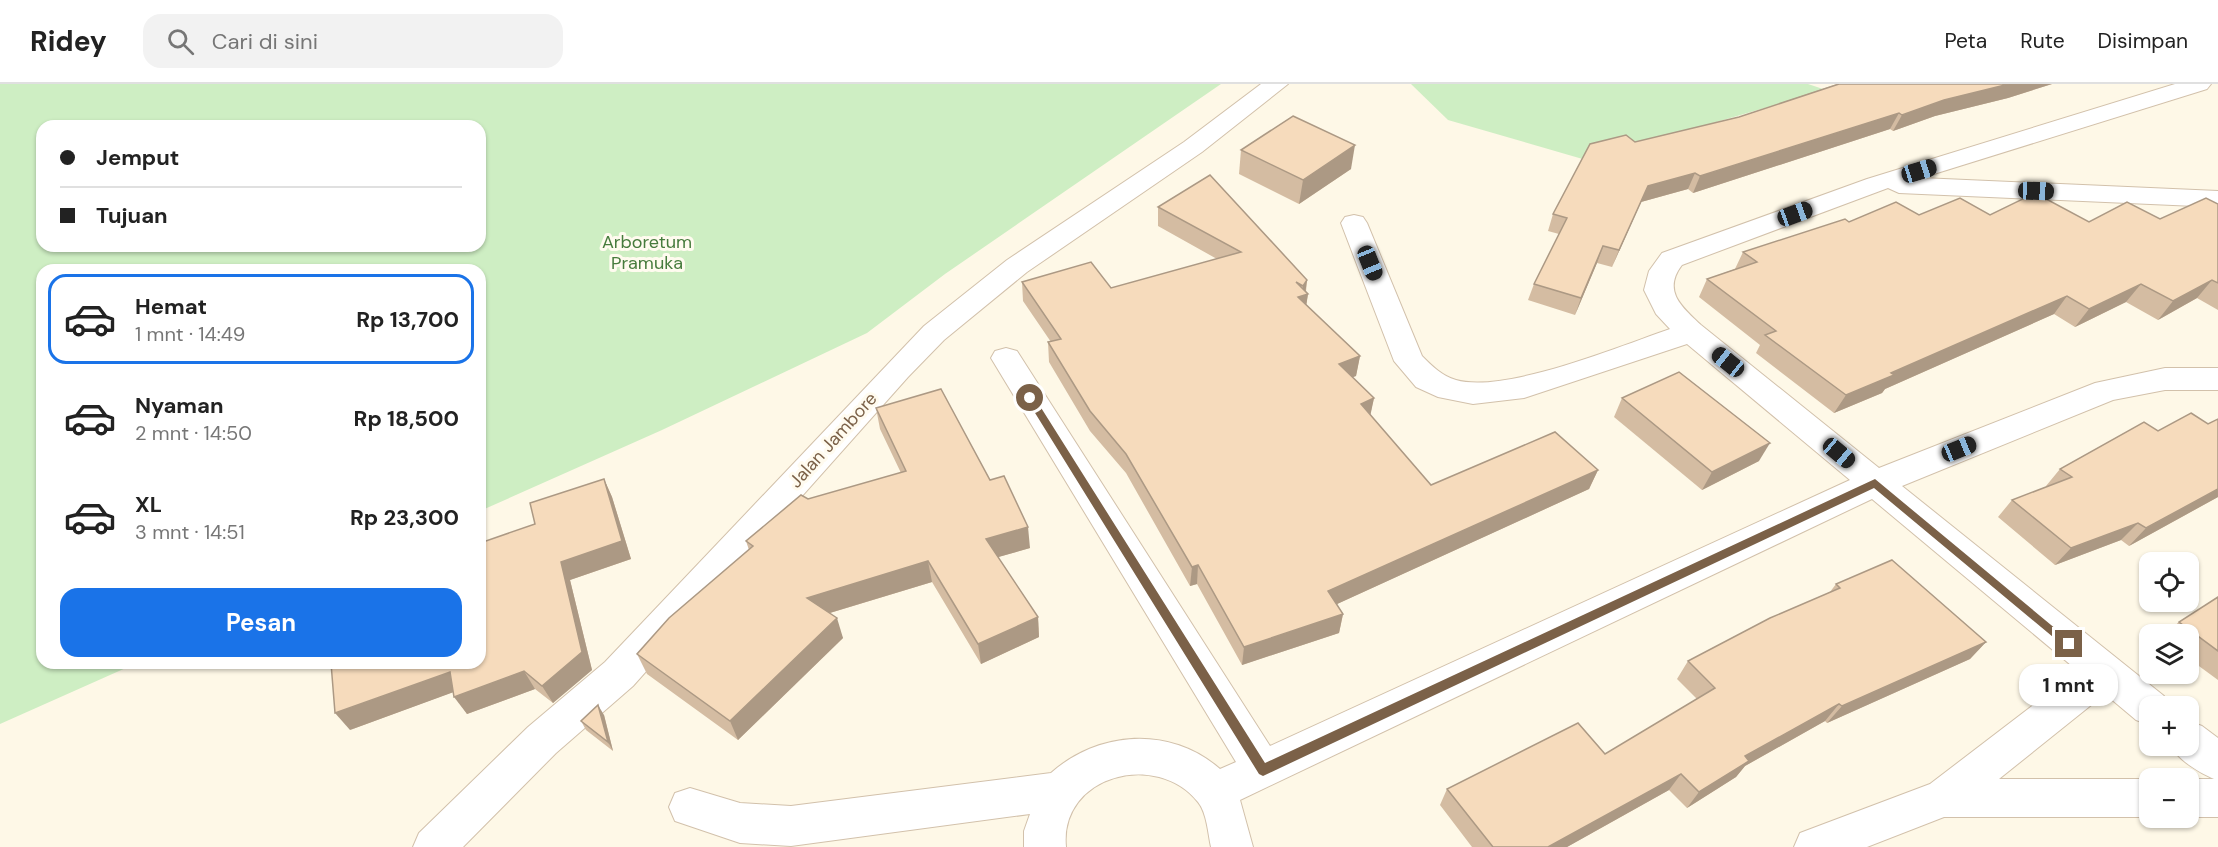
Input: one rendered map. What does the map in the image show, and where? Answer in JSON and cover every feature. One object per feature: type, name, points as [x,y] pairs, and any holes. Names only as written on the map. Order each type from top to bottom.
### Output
[{"type":"street","name":"Jalan Jambore","points":[[434,847],[542,740],[619,674],[897,370],[934,333],[1017,266],[1193,147],[1276,84]]},
{"type":"street","points":[[2139,700],[1691,332],[1666,309],[1658,292],[1657,282],[1661,271],[1672,259],[1876,184],[2199,84]]},
{"type":"street","points":[[1876,184],[2218,199]]},
{"type":"street","points":[[1354,223],[1409,361],[1418,373],[1438,386],[1468,393],[1506,391],[1538,384],[1691,332]]},
{"type":"street","points":[[1005,358],[1263,770]]},
{"type":"street","points":[[1215,791],[1875,483],[2106,391],[2165,379],[2218,379]]},
{"type":"street","points":[[1815,847],[1944,798],[2104,673]]},
{"type":"street","points":[[2199,747],[2218,762]]},
{"type":"street","points":[[1045,847],[1043,832],[1059,791],[1092,763],[1136,753],[1180,763],[1215,791],[1232,847]]},
{"type":"street","points":[[690,807],[740,824],[791,826],[1059,791]]},
{"type":"street","points":[[1944,798],[2139,798]]},
{"type":"street","points":[[2199,798],[2218,798]]},
{"type":"green space","name":"Arboretum Pramuka","points":[[0,84],[1221,84],[945,274],[867,333],[662,430],[486,508],[486,264],[36,264],[36,669],[124,669],[0,724]]},
{"type":"green space","points":[[1411,84],[1808,84],[1826,90],[1586,160],[1448,120]]},
{"type":"building","points":[[1839,84],[2009,84],[1944,100],[1902,115],[1899,113],[1700,176],[1695,173],[1648,186],[1619,250],[1603,246],[1581,298],[1534,284],[1567,218],[1553,214],[1590,144],[1626,135],[1635,142],[1739,117]]},
{"type":"building","points":[[1293,116],[1355,145],[1303,180],[1241,150]]},
{"type":"building","points":[[1210,175],[1307,280],[1303,286],[1296,282],[1308,294],[1298,297],[1360,356],[1339,364],[1374,398],[1361,404],[1431,485],[1555,432],[1598,470],[1328,591],[1343,614],[1244,647],[1198,565],[1192,567],[1126,454],[1090,411],[1048,342],[1061,339],[1022,282],[1091,262],[1111,288],[1241,252],[1158,207]]},
{"type":"building","points":[[2035,193],[2089,222],[2127,202],[2160,219],[2206,198],[2218,204],[2218,283],[2212,280],[2173,301],[2141,284],[2089,309],[2067,296],[1846,395],[1765,335],[1776,331],[1707,279],[1757,262],[1743,252],[1845,219],[1849,222],[1896,202],[1919,215],[1960,198],[1990,215]]},
{"type":"building","points":[[1679,372],[1770,443],[1712,472],[1622,398]]},
{"type":"building","points":[[941,389],[990,480],[1004,476],[1028,527],[986,539],[1038,617],[978,644],[928,561],[807,598],[837,618],[730,721],[637,654],[669,618],[753,546],[746,541],[801,495],[808,499],[906,471],[876,408]]},
{"type":"building","points":[[2191,413],[2208,424],[2218,419],[2218,489],[2146,528],[2138,523],[2071,548],[2012,500],[2072,477],[2060,469],[2144,422],[2158,431]]},
{"type":"building","points":[[604,479],[622,541],[561,562],[582,652],[542,686],[524,671],[454,697],[450,672],[335,713],[331,669],[486,669],[486,541],[535,524],[530,503]]},
{"type":"building","points":[[1892,560],[1986,642],[1842,706],[1839,704],[1745,756],[1749,761],[1699,792],[1681,774],[1548,847],[1493,847],[1447,789],[1578,723],[1605,754],[1715,688],[1688,661],[1770,618],[1840,588],[1836,584]]},
{"type":"building","points":[[2218,597],[2218,651],[2199,637],[2199,624],[2179,622],[2195,612],[2199,612],[2199,609]]},
{"type":"building","points":[[598,705],[608,742],[581,721]]},
{"type":"route","points":[[1030,398],[1263,770],[1875,483],[2069,644]]}]
